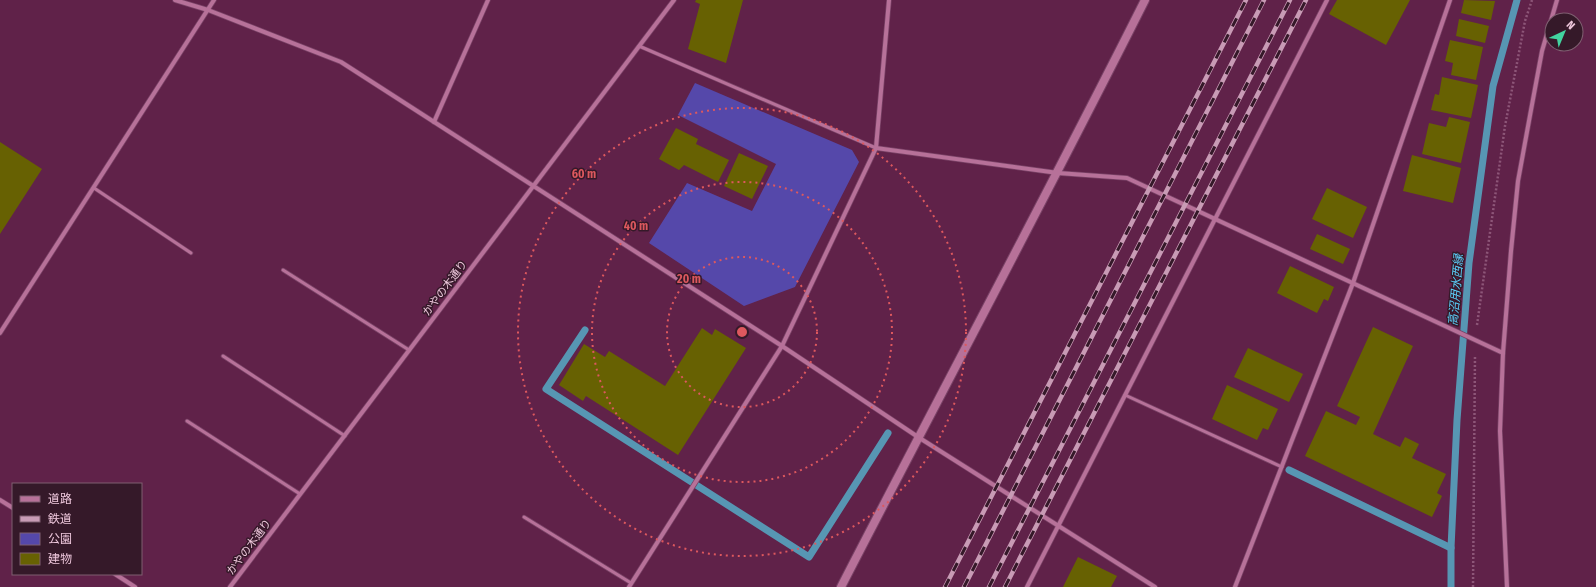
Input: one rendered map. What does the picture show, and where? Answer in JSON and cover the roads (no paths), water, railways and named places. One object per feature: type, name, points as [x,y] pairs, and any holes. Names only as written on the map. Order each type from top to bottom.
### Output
[{"type":"street","points":[[175,0],[208,10],[341,62],[782,346],[918,437],[1155,587]]},
{"type":"street","points":[[0,333],[214,0]]},
{"type":"street","points":[[434,122],[488,0]]},
{"type":"street","name":"かやの木通り","points":[[230,587],[674,0]]},
{"type":"street","points":[[630,585],[782,346],[876,148],[889,0]]},
{"type":"street","points":[[841,587],[918,437],[1058,172],[1145,0]]},
{"type":"street","points":[[1027,587],[1327,0]]},
{"type":"street","points":[[1235,587],[1353,283],[1450,0]]},
{"type":"street","points":[[1507,587],[1500,431],[1503,353],[1518,181],[1542,51],[1557,0]]},
{"type":"street","points":[[876,148],[1058,172],[1127,178],[1503,353]]},
{"type":"street","points":[[0,500],[12,507]]},
{"type":"street","points":[[117,575],[135,587]]},
{"type":"lane","points":[[639,46],[876,148]]},
{"type":"lane","points":[[94,188],[191,253]]},
{"type":"lane","points":[[283,270],[409,350]]},
{"type":"lane","points":[[223,356],[345,436]]},
{"type":"lane","points":[[1126,395],[1282,467]]},
{"type":"lane","points":[[187,421],[300,494]]},
{"type":"lane","points":[[524,517],[630,585]]},
{"type":"waterway","name":"高沼用水西縁","points":[[1451,587],[1451,548],[1457,420],[1469,263],[1493,86],[1517,0]]},
{"type":"waterway","points":[[585,330],[546,389],[809,557],[888,433]]},
{"type":"waterway","points":[[1289,470],[1451,548]]},
{"type":"railway","points":[[945,587],[1246,0]]},
{"type":"railway","points":[[964,587],[1264,0]]},
{"type":"railway","points":[[989,587],[1290,0]]},
{"type":"railway","points":[[1005,587],[1306,0]]}]
